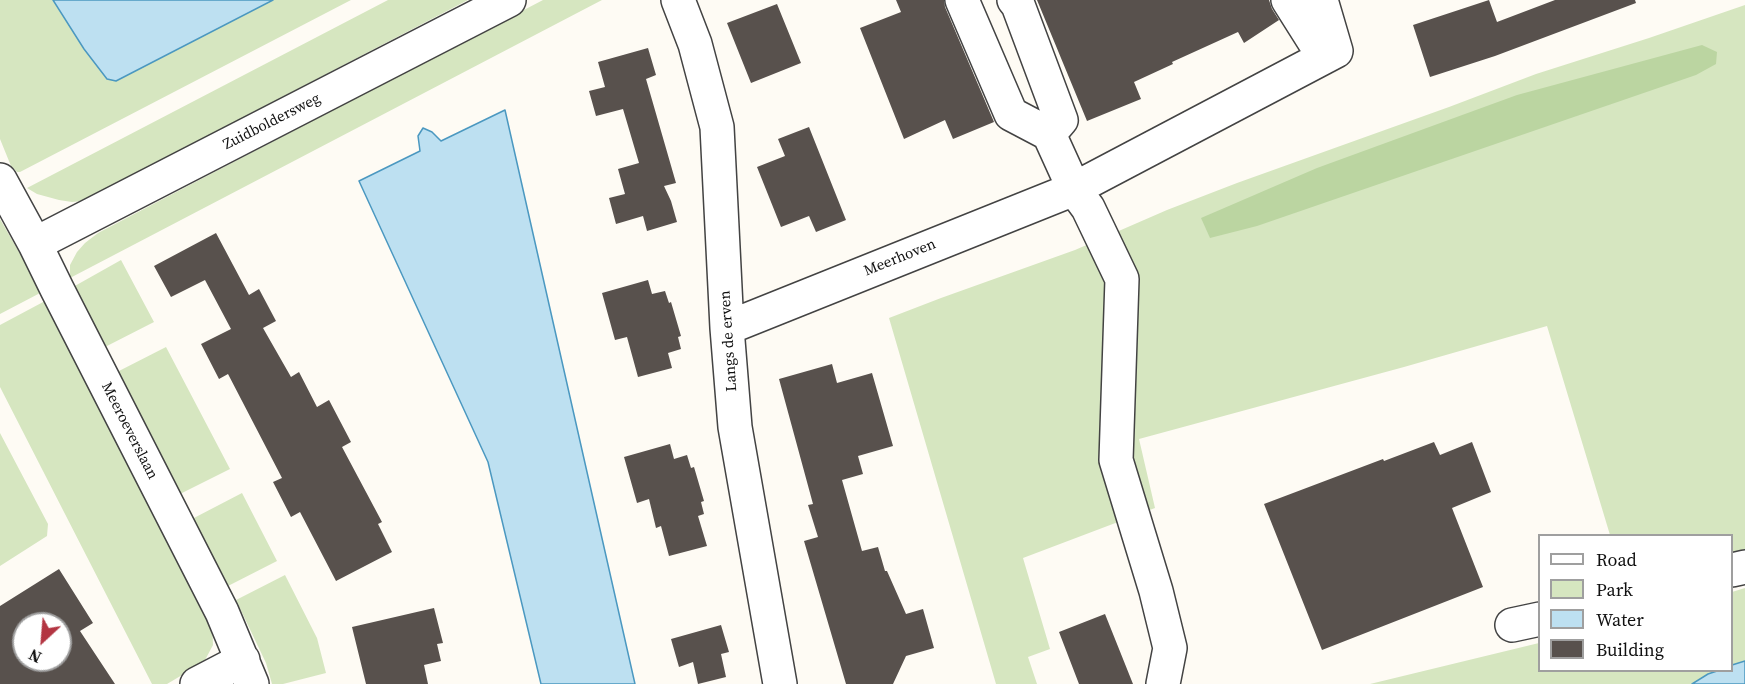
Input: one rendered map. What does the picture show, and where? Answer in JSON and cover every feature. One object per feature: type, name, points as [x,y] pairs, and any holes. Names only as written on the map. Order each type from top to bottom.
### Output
[{"type":"street","name":"Zuidboldersweg","points":[[35,244],[509,0]]},
{"type":"street","name":"Langs de erven","points":[[678,0],[694,44],[717,127],[727,328],[735,427],[780,684]]},
{"type":"street","points":[[962,0],[1011,114],[1049,134],[1074,189],[1088,208],[1122,279],[1116,460],[1156,591],[1170,648],[1163,684]]},
{"type":"street","points":[[1014,0],[1061,120],[1049,134]]},
{"type":"street","points":[[1288,0],[1324,57],[1335,51],[1321,0]]},
{"type":"street","name":"Meerhoven","points":[[727,328],[1074,189],[1324,57]]},
{"type":"street","name":"Meeroeverslaan","points":[[0,180],[35,244],[222,612],[247,672]]},
{"type":"street","points":[[197,684],[247,672]]},
{"type":"green space","points":[[0,0],[53,0],[84,49],[107,78],[116,81],[273,0],[351,0],[17,172],[11,166],[0,139]]},
{"type":"green space","points":[[388,0],[468,0],[83,201],[59,200],[37,194],[27,188]]},
{"type":"green space","points":[[543,0],[602,0],[70,278],[70,265],[77,252],[98,233]]},
{"type":"green space","points":[[1745,5],[1745,557],[1733,560],[1733,534],[1610,534],[1547,326],[1139,439],[1155,508],[1023,558],[1050,649],[1028,657],[1037,684],[996,684],[889,318],[1075,250],[1167,210],[1237,183],[1536,74]]},
{"type":"green space","points":[[1702,45],[1717,52],[1716,64],[1696,75],[1257,226],[1210,238],[1201,218],[1317,168],[1517,95]]},
{"type":"green space","points":[[0,219],[42,292],[0,314]]},
{"type":"green space","points":[[121,260],[154,322],[105,347],[73,287]]},
{"type":"green space","points":[[45,301],[212,621],[213,645],[204,662],[167,684],[152,684],[0,387],[0,325]]},
{"type":"green space","points":[[166,347],[230,469],[180,494],[117,372]]},
{"type":"green space","points":[[0,433],[48,524],[47,536],[0,566]]},
{"type":"green space","points":[[242,493],[277,561],[228,586],[192,519]]},
{"type":"green space","points":[[285,575],[317,638],[326,673],[283,684],[272,684],[266,663],[236,600]]},
{"type":"green space","points":[[1745,588],[1745,661],[1733,665],[1733,592]]},
{"type":"green space","points":[[1538,643],[1538,672],[1714,672],[1692,684],[1370,684]]},
{"type":"water","points":[[53,0],[273,0],[116,81],[107,79],[84,49]]},
{"type":"water","points":[[505,110],[635,684],[541,684],[488,462],[359,181],[420,151],[418,136],[423,128],[432,132],[441,141]]},
{"type":"water","points":[[1745,661],[1745,684],[1692,684],[1714,672],[1733,672],[1733,665]]},
{"type":"building","points":[[896,0],[944,0],[994,122],[953,139],[945,120],[904,139],[860,28],[901,12]]},
{"type":"building","points":[[1037,0],[1269,0],[1279,20],[1244,43],[1238,32],[1172,62],[1173,64],[1134,82],[1141,99],[1087,121]]},
{"type":"building","points":[[1489,0],[1497,22],[1555,0],[1635,0],[1636,3],[1495,56],[1430,77],[1413,25]]},
{"type":"building","points":[[777,4],[801,63],[751,83],[727,23]]},
{"type":"building","points":[[648,48],[656,75],[646,79],[676,183],[664,186],[677,222],[647,231],[643,216],[616,224],[609,198],[625,194],[618,169],[639,163],[623,109],[596,116],[589,91],[605,87],[598,62]]},
{"type":"building","points":[[809,127],[846,220],[816,232],[809,216],[781,227],[757,167],[785,156],[778,139]]},
{"type":"building","points":[[216,233],[249,295],[259,289],[276,321],[263,328],[291,377],[299,372],[317,407],[329,400],[351,442],[342,447],[382,522],[378,524],[392,552],[336,581],[300,512],[291,517],[273,482],[282,478],[228,374],[219,379],[201,344],[231,329],[205,280],[171,297],[154,266]]},
{"type":"building","points":[[648,280],[652,294],[665,291],[669,303],[671,302],[681,336],[678,337],[681,349],[668,353],[672,368],[638,377],[627,337],[615,340],[602,293]]},
{"type":"building","points":[[832,364],[837,383],[872,373],[893,446],[858,456],[863,474],[842,480],[862,551],[878,547],[885,571],[906,614],[923,609],[934,648],[906,656],[893,684],[846,684],[804,541],[818,537],[808,505],[813,504],[779,379]]},
{"type":"building","points":[[1434,442],[1440,455],[1472,442],[1491,492],[1452,508],[1483,587],[1322,650],[1264,504]]},
{"type":"building","points":[[670,444],[674,459],[687,455],[691,468],[694,467],[704,501],[701,502],[704,514],[698,516],[707,546],[669,556],[661,526],[656,528],[649,499],[637,503],[624,457]]},
{"type":"building","points":[[59,569],[93,623],[80,631],[115,684],[0,684],[0,606]]},
{"type":"building","points":[[434,608],[443,643],[437,644],[441,661],[424,665],[428,684],[366,684],[352,627]]},
{"type":"building","points":[[1105,614],[1133,684],[1079,684],[1059,632]]},
{"type":"building","points":[[721,625],[729,652],[721,654],[726,677],[698,684],[693,662],[679,667],[671,639]]}]
